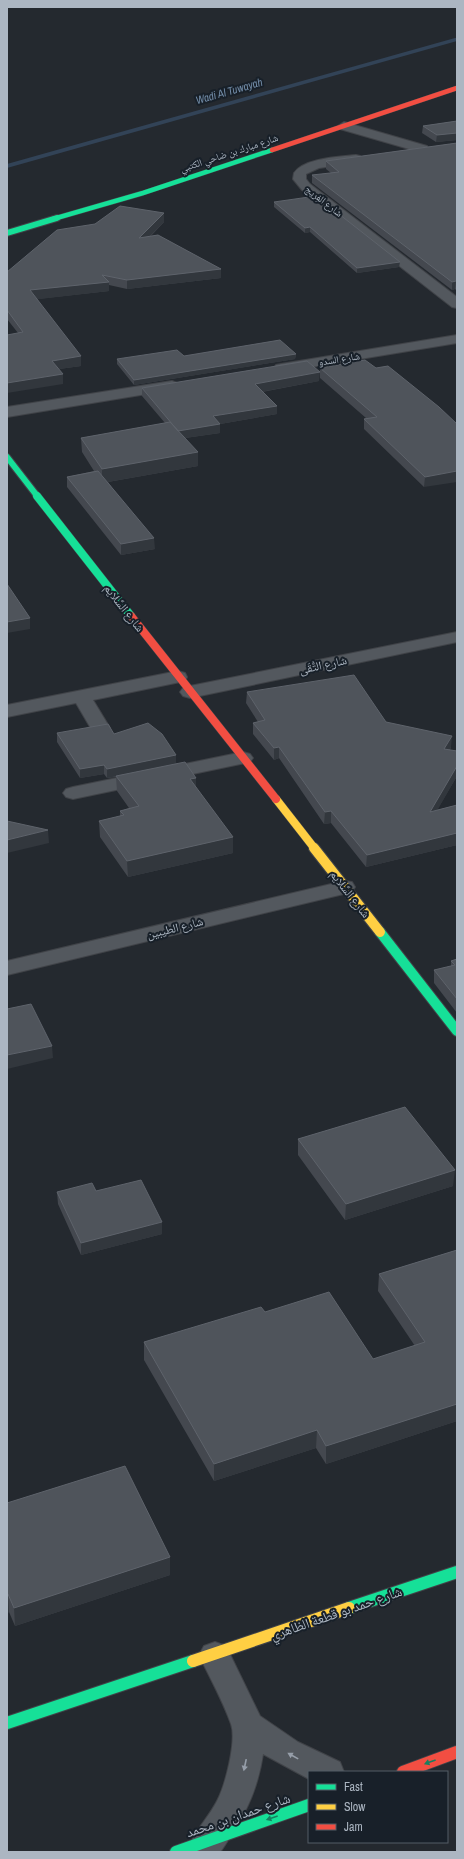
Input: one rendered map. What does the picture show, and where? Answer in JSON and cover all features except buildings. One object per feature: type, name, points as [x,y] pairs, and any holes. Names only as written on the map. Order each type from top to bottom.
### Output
[{"type":"street","name":"شارع مبارك بن ضاحي الكتبي","points":[[7,233],[143,193],[457,88]]},
{"type":"street","points":[[344,126],[423,149]]},
{"type":"street","points":[[393,154],[437,147]]},
{"type":"street","name":"شارع الفِريج","points":[[370,157],[310,166],[300,170],[298,178],[306,187],[457,304]]},
{"type":"street","name":"شارع السدو","points":[[268,370],[457,339]]},
{"type":"street","points":[[7,412],[189,383]]},
{"type":"street","name":"شارع السَّلايم","points":[[7,457],[178,677],[309,840],[457,1031]]},
{"type":"street","name":"شارع التُّقَى","points":[[190,692],[457,637]]},
{"type":"street","points":[[7,711],[178,677]]},
{"type":"street","points":[[80,696],[100,728]]},
{"type":"street","points":[[73,793],[243,758]]},
{"type":"street","name":"شارع الطيبين","points":[[7,968],[344,887]]},
{"type":"street","name":"شارع حمد بو قطعة الظاهري","points":[[7,1723],[214,1655],[457,1572]]},
{"type":"street","points":[[209,1840],[228,1813],[241,1785],[247,1755],[248,1726],[214,1655]]},
{"type":"street","points":[[248,1726],[274,1745],[303,1761],[326,1771]]},
{"type":"street","points":[[406,1771],[457,1752]]},
{"type":"street","name":"شارع حمدان بن محمد","points":[[176,1852],[308,1805]]},
{"type":"waterway","name":"Wadi Al Tuwayah","points":[[7,166],[457,39]]},
{"type":"traffic: fast","points":[[7,233],[143,193],[272,150]]},
{"type":"traffic: fast","points":[[7,457],[131,616]]},
{"type":"traffic: fast","points":[[380,932],[457,1031]]},
{"type":"traffic: fast","points":[[349,1608],[457,1572]]},
{"type":"traffic: fast","points":[[7,1723],[193,1661]]},
{"type":"traffic: fast","points":[[176,1852],[308,1805]]},
{"type":"traffic: slow","points":[[276,799],[380,932]]},
{"type":"traffic: slow","points":[[193,1661],[349,1608]]},
{"type":"traffic: jam","points":[[272,150],[457,88]]},
{"type":"traffic: jam","points":[[131,616],[276,799]]},
{"type":"traffic: jam","points":[[406,1771],[457,1752]]}]
